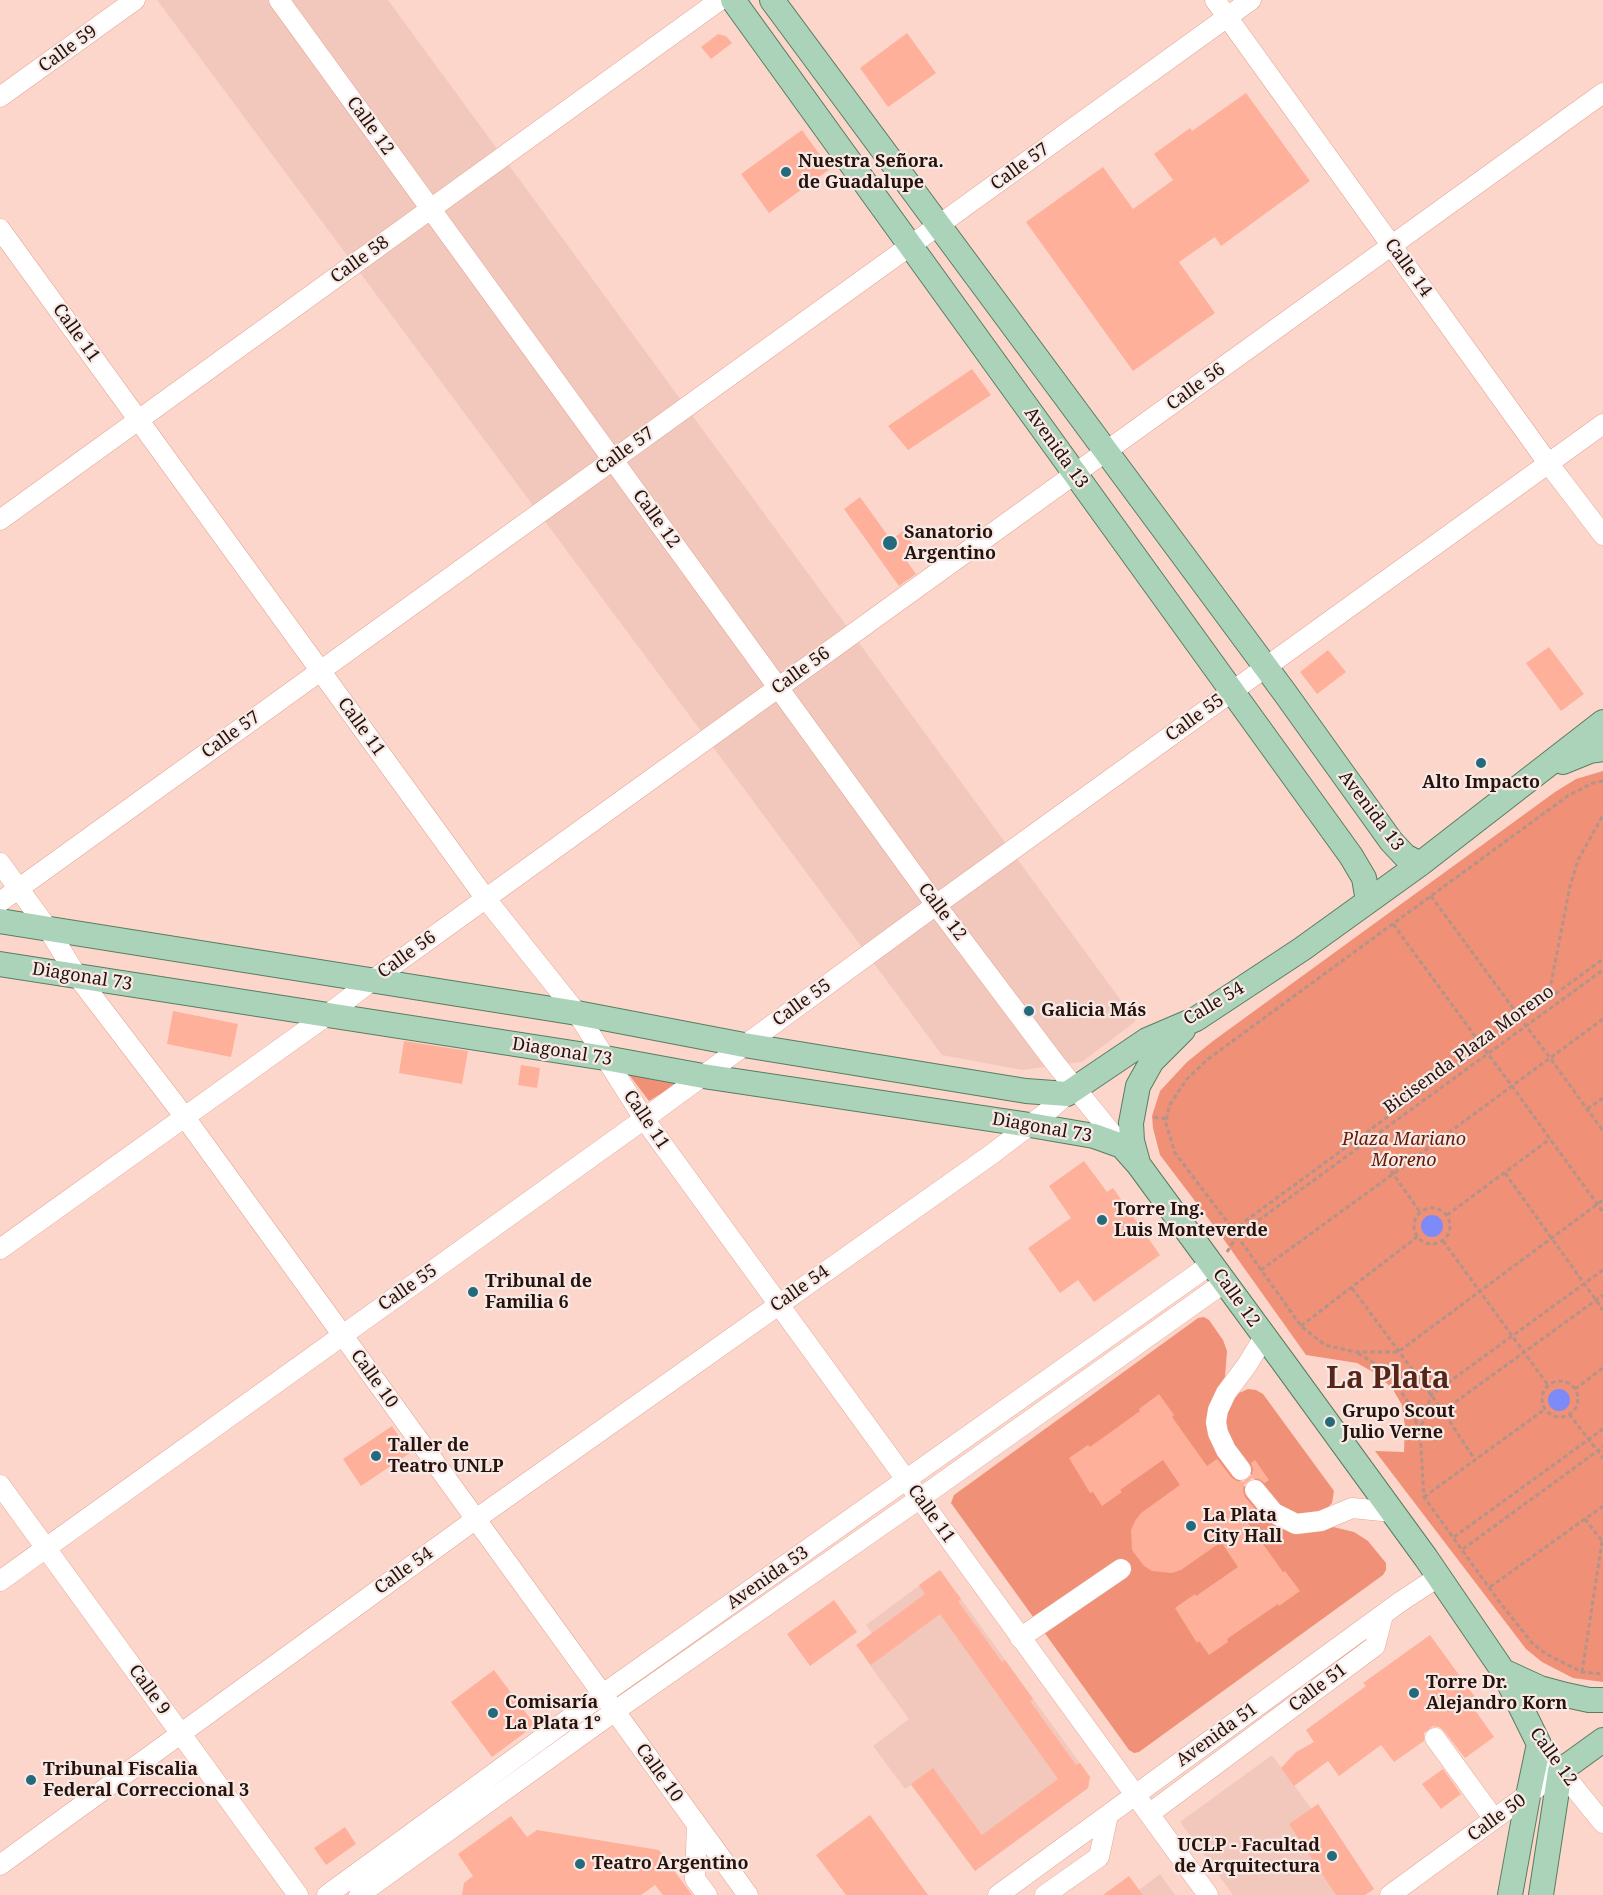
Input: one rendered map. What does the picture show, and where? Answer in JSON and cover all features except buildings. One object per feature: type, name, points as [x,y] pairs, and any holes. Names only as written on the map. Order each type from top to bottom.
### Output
[{"type":"main road","name":"Avenida 13","points":[[733,0],[1352,856],[1364,878],[1368,901]]},
{"type":"main road","name":"Avenida 13","points":[[772,0],[1266,667],[1391,841],[1405,856],[1420,864]]},
{"type":"main road","name":"Calle 54","points":[[1071,1092],[1147,1040],[1196,1019],[1302,949],[1420,864],[1603,722]]},
{"type":"main road","points":[[1539,772],[1590,751],[1603,749]]},
{"type":"main road","name":"Diagonal 73","points":[[0,921],[370,982],[577,1013],[744,1045],[1026,1091],[1071,1092]]},
{"type":"main road","name":"Diagonal 73","points":[[0,964],[605,1058],[703,1076],[1030,1125],[1094,1136],[1122,1146]]},
{"type":"main road","points":[[1138,1164],[1131,1124],[1138,1086],[1152,1061],[1196,1019]]},
{"type":"main road","name":"Calle 12","points":[[1122,1146],[1138,1164],[1218,1273],[1438,1577],[1503,1671],[1539,1744]]},
{"type":"main road","points":[[1503,1671],[1540,1688],[1589,1700],[1603,1700]]},
{"type":"main road","name":"Calle 50","points":[[1560,1771],[1603,1740]]},
{"type":"main road","points":[[1510,1895],[1527,1796],[1539,1744]]},
{"type":"main road","points":[[1541,1895],[1560,1771]]},
{"type":"street","name":"Calle 59","points":[[0,97],[135,0]]},
{"type":"street","name":"Calle 12","points":[[279,0],[1071,1092],[1122,1146]]},
{"type":"street","name":"Calle 58","points":[[0,520],[720,0]]},
{"type":"street","name":"Calle 14","points":[[1215,0],[1548,463],[1603,535]]},
{"type":"street","name":"Calle 57","points":[[0,902],[1251,0]]},
{"type":"street","name":"Calle 56","points":[[0,1249],[1603,93]]},
{"type":"street","name":"Calle 11","points":[[0,229],[486,899],[577,1013],[644,1119],[1208,1895]]},
{"type":"street","name":"Calle 55","points":[[0,1581],[644,1119],[936,905],[1603,424]]},
{"type":"street","name":"Calle 10","points":[[0,863],[48,929],[77,976],[184,1116],[748,1895]]},
{"type":"street","name":"Calle 54","points":[[0,1865],[476,1519],[1030,1125],[1071,1092]]},
{"type":"street","name":"Avenida 53","points":[[327,1895],[603,1694],[906,1481],[1218,1273]]},
{"type":"street","name":"Avenida 53","points":[[359,1895],[615,1711],[919,1499],[1218,1273]]},
{"type":"street","points":[[1241,1470],[1226,1450],[1218,1433],[1216,1422],[1218,1410],[1264,1337]]},
{"type":"street","name":"Calle 9","points":[[0,1485],[298,1895]]},
{"type":"street","points":[[1255,1490],[1274,1514],[1296,1524],[1321,1521],[1352,1508],[1392,1512]]},
{"type":"street","points":[[1020,1638],[1121,1569]]},
{"type":"street","name":"Avenida 51","points":[[998,1895],[1438,1577]]},
{"type":"street","name":"Calle 51","points":[[1149,1814],[1374,1646],[1383,1615]]},
{"type":"street","points":[[1435,1738],[1494,1819]]},
{"type":"street","name":"Calle 12","points":[[1539,1744],[1603,1823]]},
{"type":"street","name":"Calle 50","points":[[1390,1895],[1560,1771]]},
{"type":"street","points":[[1045,1895],[1099,1857],[1108,1815]]},
{"type":"street","points":[[697,1825],[695,1879],[707,1895]]},
{"type":"path","points":[[1603,781],[1593,783],[1569,795],[1208,1059],[1188,1079],[1169,1106],[1166,1123],[1176,1153],[1301,1326],[1325,1345],[1356,1352],[1398,1352],[1603,1200]]},
{"type":"path","points":[[1548,1000],[1570,886],[1578,860],[1603,815]]},
{"type":"path","points":[[1431,896],[1603,1131]]},
{"type":"path","points":[[1393,924],[1603,1212]]},
{"type":"path","points":[[1233,1230],[1603,959]]},
{"type":"path","name":"Bicisenda Plaza Moreno","points":[[1218,1273],[1226,1253],[1237,1236],[1603,970]]},
{"type":"path","points":[[1261,1270],[1603,1019]]},
{"type":"path","points":[[1587,1109],[1603,1098]]},
{"type":"path","points":[[1365,1134],[1420,1212]]},
{"type":"path","points":[[1447,1215],[1550,1139]]},
{"type":"path","points":[[1504,1173],[1603,1310]]},
{"type":"path","points":[[1437,1208],[1447,1215],[1450,1226],[1443,1241],[1432,1244],[1422,1241],[1414,1232],[1414,1221],[1425,1209],[1437,1208]]},
{"type":"path","points":[[1301,1326],[1418,1237]]},
{"type":"path","points":[[1443,1241],[1548,1385]]},
{"type":"path","points":[[1420,1431],[1431,1395],[1603,1270]]},
{"type":"path","points":[[1352,1288],[1443,1411],[1475,1460]]},
{"type":"path","points":[[1443,1411],[1603,1294]]},
{"type":"path","points":[[1356,1352],[1380,1367],[1397,1385],[1410,1405],[1420,1431],[1424,1497],[1532,1643],[1558,1662],[1582,1672],[1603,1674]]},
{"type":"path","points":[[1575,1389],[1603,1368]]},
{"type":"path","points":[[1557,1381],[1568,1382],[1575,1389],[1577,1406],[1569,1414],[1554,1416],[1545,1409],[1542,1400],[1548,1385],[1557,1381]]},
{"type":"path","points":[[1424,1497],[1545,1409]]},
{"type":"path","points":[[1569,1414],[1603,1458]]},
{"type":"path","points":[[1454,1537],[1603,1429]]},
{"type":"path","points":[[1463,1549],[1603,1447]]},
{"type":"path","points":[[1490,1587],[1603,1506]]},
{"type":"path","points":[[1582,1672],[1603,1542],[1585,1519]]},
{"type":"shaded area","points":[[157,0],[388,0],[1136,1021],[1082,1062],[1022,1070],[942,1055]]},
{"type":"shaded area","points":[[940,1570],[1090,1777],[1088,1788],[975,1871],[911,1785],[905,1789],[873,1746],[909,1719],[864,1657],[880,1645],[866,1625]]},
{"type":"shaded area","points":[[1272,1755],[1364,1881],[1345,1895],[1233,1895],[1180,1822]]},
{"type":"shaded area","points":[[1160,1874],[1175,1895],[1143,1895],[1139,1890]]},
{"type":"green space","name":"Plaza Mariano Moreno","points":[[1603,771],[1603,1682],[1573,1678],[1542,1662],[1526,1649],[1375,1451],[1404,1452],[1405,1427],[1402,1405],[1392,1388],[1375,1373],[1357,1363],[1306,1355],[1217,1230],[1160,1155],[1152,1116],[1160,1091],[1187,1062],[1213,1041],[1555,792],[1576,779]]},
{"type":"green space","points":[[627,1072],[678,1083],[649,1101]]},
{"type":"green space","points":[[1204,1317],[1209,1320],[1223,1340],[1227,1351],[1225,1377],[1218,1389],[1235,1474],[1272,1522],[1295,1530],[1329,1526],[1354,1532],[1368,1541],[1386,1563],[1386,1570],[1383,1575],[1139,1752],[1134,1753],[1129,1750],[951,1503],[954,1495],[1198,1318]]},
{"type":"green space","points":[[1248,1389],[1263,1394],[1334,1491],[1332,1503],[1326,1509],[1315,1514],[1297,1515],[1269,1499],[1230,1445],[1225,1433],[1226,1412],[1232,1396]]},
{"type":"water","points":[[1432,1215],[1440,1218],[1443,1226],[1440,1234],[1432,1237],[1424,1234],[1421,1226],[1424,1218]]},
{"type":"water","points":[[1559,1389],[1567,1392],[1570,1400],[1567,1408],[1559,1411],[1551,1408],[1548,1400],[1551,1392]]},
{"type":"place","name":"Nuestra Señora. de Guadalupe","points":[[786,172]]},
{"type":"place","name":"Sanatorio Argentino","points":[[890,543]]},
{"type":"place","name":"Alto Impacto","points":[[1481,763]]},
{"type":"place","name":"Galicia Más","points":[[1029,1011]]},
{"type":"place","name":"Torre Ing. Luis Monteverde","points":[[1102,1220]]},
{"type":"place","name":"Tribunal de Familia 6","points":[[473,1292]]},
{"type":"place","name":"Grupo Scout Julio Verne","points":[[1330,1422]]},
{"type":"place","name":"Taller de Teatro UNLP","points":[[376,1456]]},
{"type":"place","name":"La Plata City Hall","points":[[1191,1526]]},
{"type":"place","name":"Torre Dr. Alejandro Korn","points":[[1414,1693]]},
{"type":"place","name":"Comisaría La Plata 1°","points":[[493,1713]]},
{"type":"place","name":"Tribunal Fiscalia Federal Correccional 3","points":[[31,1780]]},
{"type":"place","name":"UCLP - Facultad de Arquitectura","points":[[1332,1856]]},
{"type":"place","name":"Teatro Argentino","points":[[580,1864]]},
{"type":"district","name":"La Plata","points":[[1388,1379]]}]
